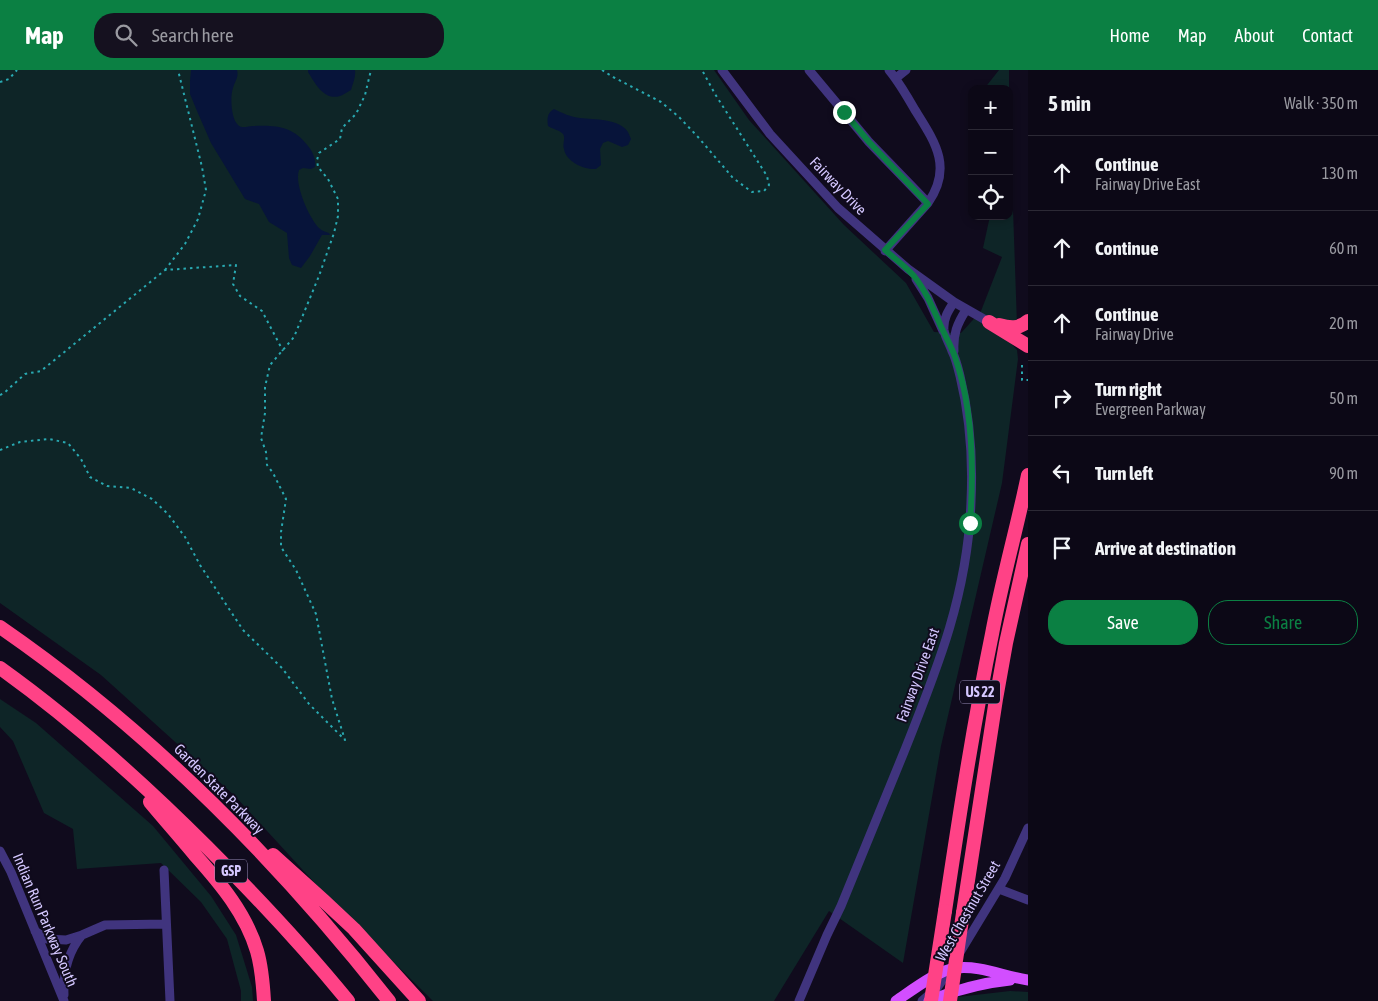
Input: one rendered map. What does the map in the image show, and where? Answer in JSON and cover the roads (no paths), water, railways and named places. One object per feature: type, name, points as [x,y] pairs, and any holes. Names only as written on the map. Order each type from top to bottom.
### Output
[{"type":"highway","points":[[988,322],[1015,328],[1024,325],[1028,321]]},
{"type":"highway","points":[[988,322],[1028,346]]},
{"type":"highway","name":"US 22","points":[[930,1001],[981,689],[1028,474]]},
{"type":"highway","name":"US 22","points":[[950,1001],[996,699],[1028,544]]},
{"type":"highway","name":"Garden State Parkway","points":[[0,627],[96,698],[175,768],[244,835],[285,879],[389,1001]]},
{"type":"highway","name":"GSP","points":[[0,668],[105,751],[148,790],[230,871],[290,934],[348,1001]]},
{"type":"highway","points":[[105,751],[215,877],[237,907],[257,951],[262,973],[264,1001]]},
{"type":"highway","points":[[175,768],[363,938],[419,1001]]},
{"type":"main road","points":[[896,1001],[938,974],[950,969],[976,969],[1024,980]]},
{"type":"main road","points":[[930,1001],[944,995],[997,981],[1024,980]]},
{"type":"street","name":"Fairway Drive","points":[[722,70],[770,134],[838,208],[908,269],[966,310],[988,322]]},
{"type":"street","points":[[809,70],[869,142],[928,204]]},
{"type":"street","points":[[885,250],[928,204],[937,186],[940,173],[939,153],[931,135],[896,78],[889,70]]},
{"type":"street","points":[[896,78],[906,70]]},
{"type":"street","points":[[908,269],[928,298],[946,337]]},
{"type":"street","name":"Fairway Drive East","points":[[801,1001],[806,984],[841,906],[926,698],[957,604],[968,538],[972,470],[965,401],[955,358],[944,328],[945,318],[954,302]]},
{"type":"street","name":"Fairway Drive East","points":[[955,358],[954,334],[966,310]]},
{"type":"street","name":"West Chestnut Street","points":[[922,1001],[937,988],[950,969],[999,889],[1028,828]]},
{"type":"street","name":"Indian Run Parkway South","points":[[0,851],[11,872],[64,1001]]},
{"type":"street","points":[[164,870],[170,1001]]},
{"type":"street","points":[[999,889],[1028,900]]},
{"type":"street","points":[[34,931],[53,940],[66,940],[105,925],[166,924]]},
{"type":"street","points":[[64,1001],[64,980],[67,965],[72,951],[82,935]]},
{"type":"water","points":[[191,70],[237,70],[231,102],[234,118],[238,125],[243,127],[269,126],[284,128],[302,139],[315,158],[315,167],[299,170],[300,192],[315,223],[330,235],[322,235],[301,268],[292,265],[289,258],[287,233],[269,222],[259,204],[245,199],[211,143],[190,94]]},
{"type":"water","points":[[308,70],[355,70],[355,78],[351,90],[334,97],[325,94],[317,86]]},
{"type":"water","points":[[554,109],[573,117],[619,124],[628,132],[631,139],[628,145],[622,147],[608,141],[603,143],[600,149],[601,165],[596,169],[582,167],[565,154],[563,134],[548,126],[548,116]]}]
